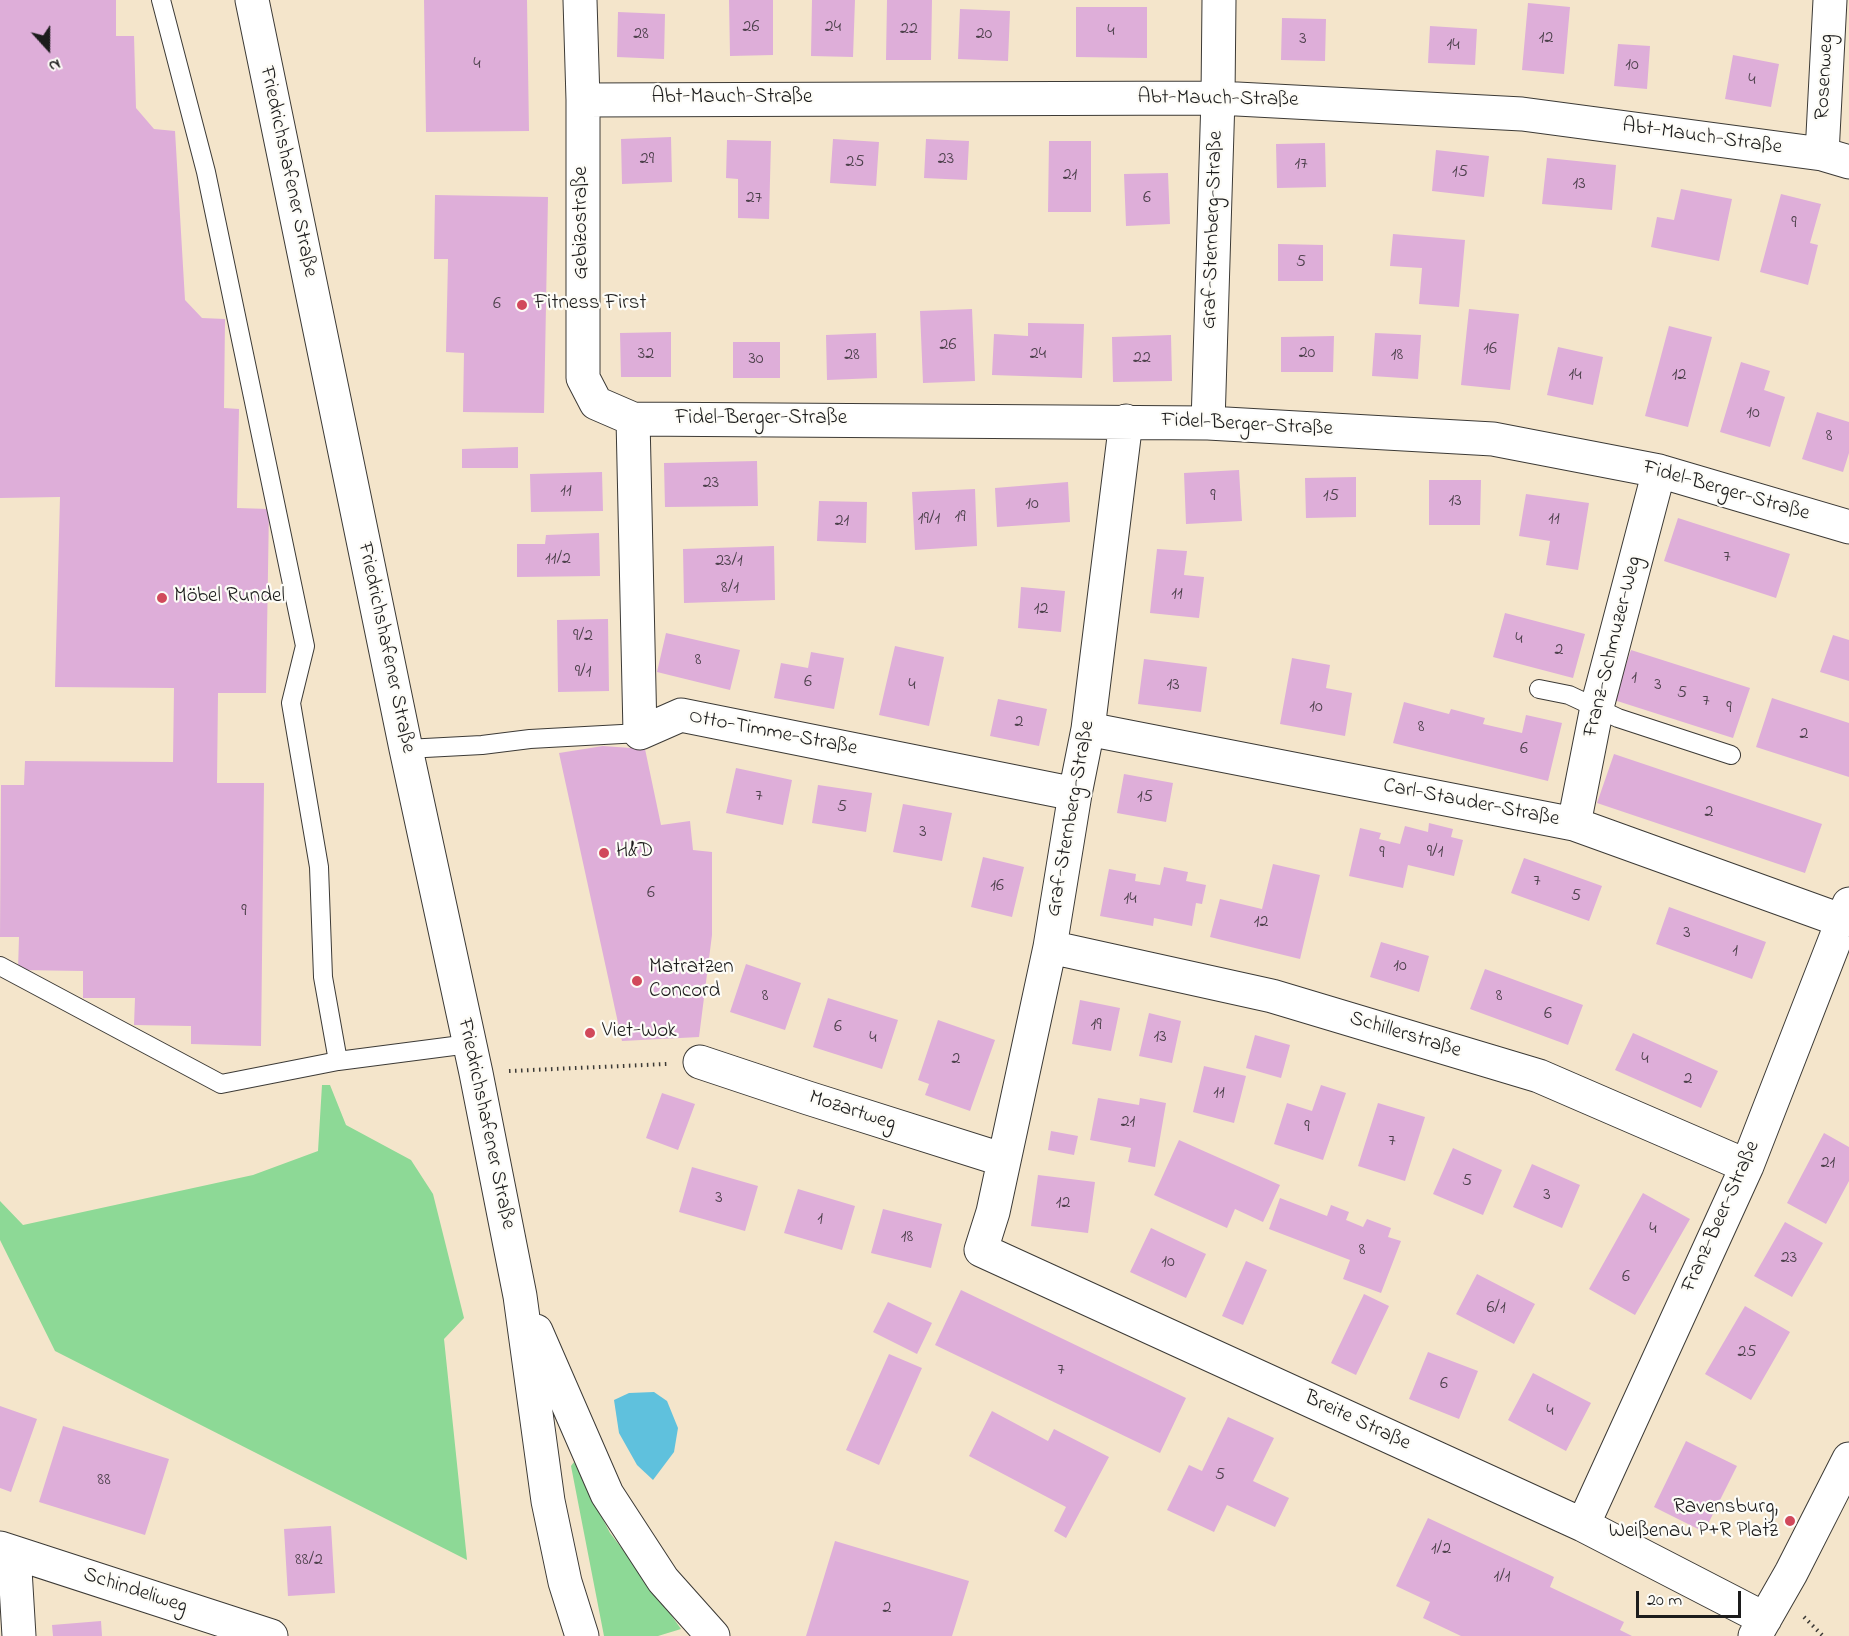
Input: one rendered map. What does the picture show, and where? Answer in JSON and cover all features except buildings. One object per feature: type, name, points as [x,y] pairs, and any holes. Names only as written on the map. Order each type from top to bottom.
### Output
[{"type":"street","name":"Friedrichshafener Straße","points":[[252,0],[406,749],[473,1059],[520,1296],[548,1501],[565,1582]]},
{"type":"street","name":"Gebizostraße","points":[[580,0],[583,100],[583,378],[596,403],[633,419]]},
{"type":"street","name":"Graf-Sternberg-Straße","points":[[1208,423],[1219,0]]},
{"type":"street","name":"Rosenweg","points":[[1830,0],[1835,158]]},
{"type":"street","name":"Abt-Mauch-Straße","points":[[583,100],[1218,98],[1522,114],[1835,158]]},
{"type":"street","name":"Fidel-Berger-Straße","points":[[633,419],[1208,423],[1492,439],[1659,471],[1849,526]]},
{"type":"street","points":[[633,419],[640,732]]},
{"type":"street","name":"Graf-Sternberg-Straße","points":[[993,1212],[1050,947],[1088,729],[1126,422]]},
{"type":"street","name":"Franz-Schmuzer-Weg","points":[[1574,824],[1597,707],[1659,471]]},
{"type":"street","name":"Otto-Timme-Straße","points":[[640,732],[681,716],[1075,794]]},
{"type":"street","name":"Carl-Stauder-Straße","points":[[1088,729],[1574,824],[1846,912]]},
{"type":"street","name":"Franz-Beer-Straße","points":[[1583,1525],[1747,1166],[1846,912]]},
{"type":"street","name":"Schillerstraße","points":[[1050,947],[1272,996],[1539,1076],[1747,1166]]},
{"type":"street","name":"Mozartweg","points":[[700,1062],[1004,1160]]},
{"type":"street","name":"Breite Straße","points":[[993,1212],[981,1250],[1583,1525],[1760,1627]]},
{"type":"street","name":"Friedrichshafener Straße","points":[[520,1296],[608,1494],[663,1580],[706,1635]]},
{"type":"street","points":[[1760,1627],[1791,1573],[1849,1459]]},
{"type":"street","points":[[7,1550],[19,1636]]},
{"type":"street","name":"Schindeliweg","points":[[7,1550],[182,1622],[271,1636]]},
{"type":"street","points":[[565,1582],[571,1636]]},
{"type":"street","points":[[565,1582],[582,1636]]},
{"type":"lane","points":[[161,0],[206,172],[305,646],[291,703],[319,867],[323,977],[338,1061]]},
{"type":"lane","points":[[1539,689],[1569,695],[1618,718],[1731,755]]},
{"type":"lane","points":[[406,749],[640,732]]},
{"type":"lane","points":[[0,966],[221,1084],[338,1061],[473,1059]]},
{"type":"path","points":[[473,1059],[700,1062]]},
{"type":"green space","points":[[322,1085],[330,1085],[346,1125],[411,1160],[433,1194],[464,1318],[444,1339],[467,1560],[55,1351],[0,1240],[0,1201],[23,1225],[253,1175],[318,1151]]},
{"type":"green space","points":[[574,1462],[610,1533],[681,1629],[658,1636],[604,1636],[571,1466]]},
{"type":"water","points":[[654,1392],[667,1401],[678,1428],[674,1452],[653,1480],[637,1465],[619,1433],[614,1400],[629,1393]]},
{"type":"place","name":"Fitness First","points":[[522,305]]},
{"type":"place","name":"Möbel Rundel","points":[[162,598]]},
{"type":"place","name":"H&D","points":[[604,853]]},
{"type":"place","name":"Matratzen Concord","points":[[637,981]]},
{"type":"place","name":"Viet-Wok","points":[[590,1033]]},
{"type":"place","name":"Ravensburg, Weißenau P+R Platz","points":[[1790,1521]]}]
